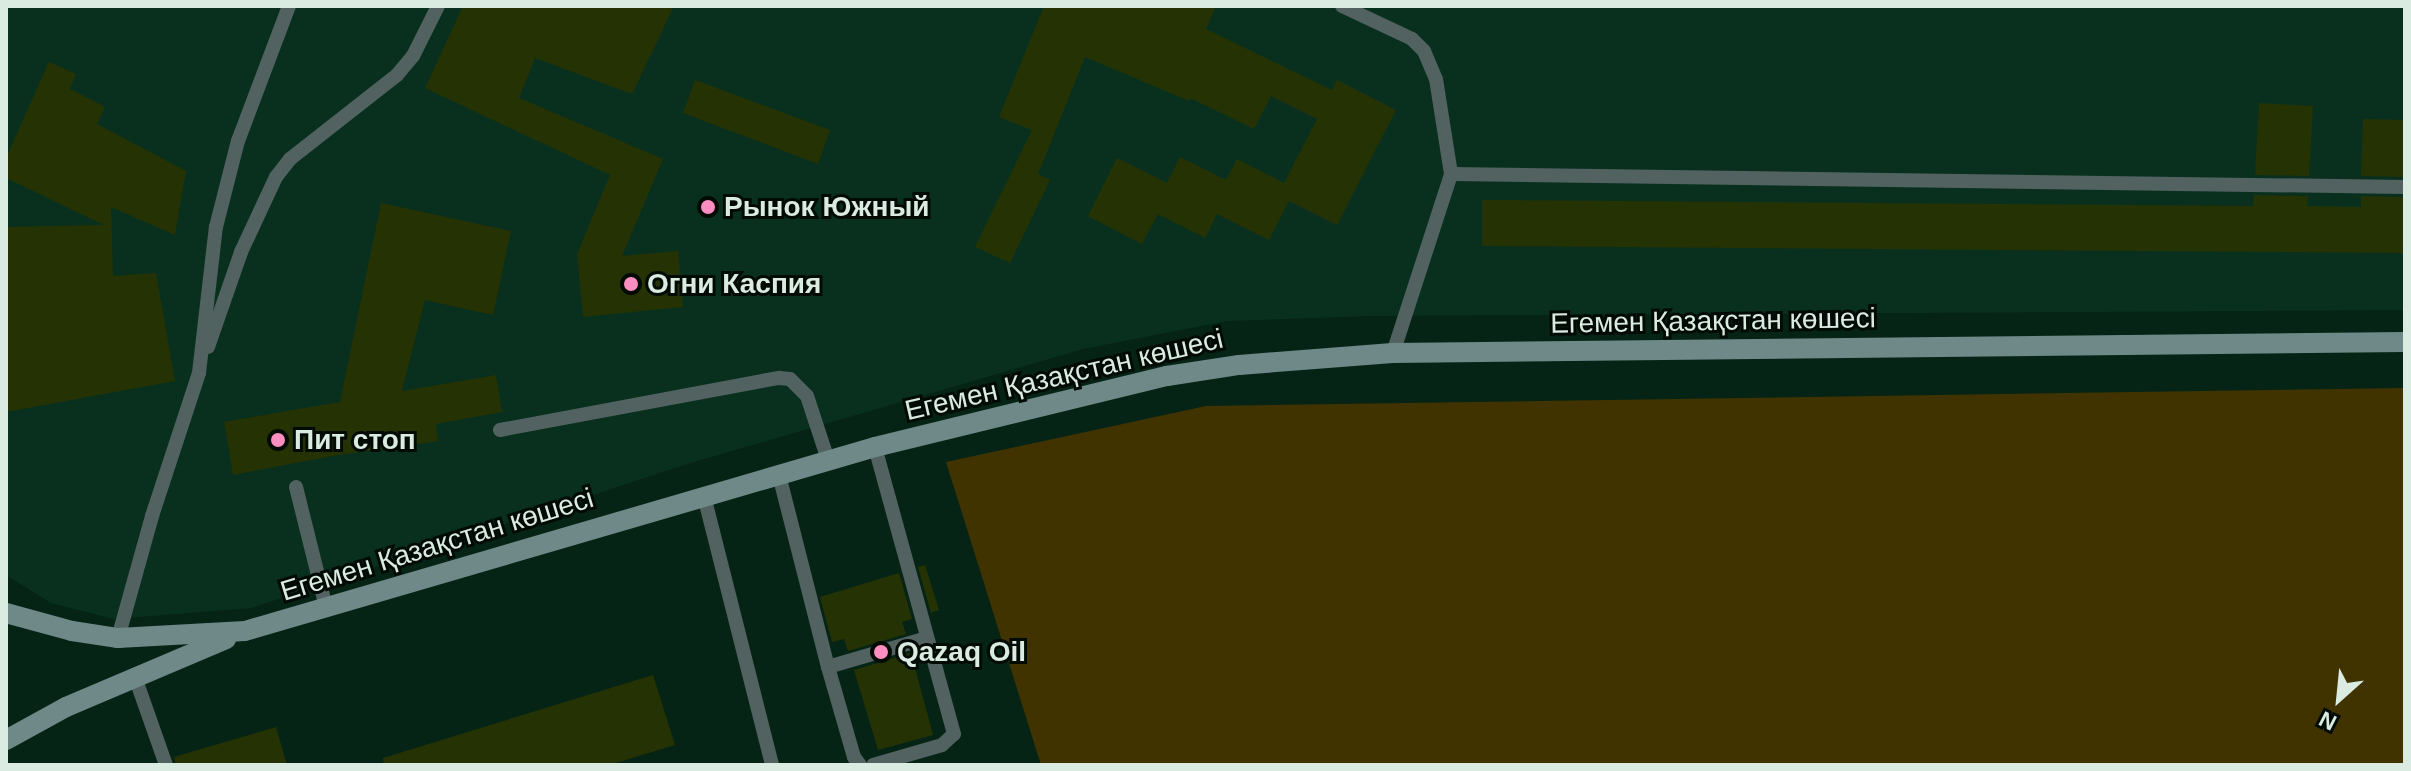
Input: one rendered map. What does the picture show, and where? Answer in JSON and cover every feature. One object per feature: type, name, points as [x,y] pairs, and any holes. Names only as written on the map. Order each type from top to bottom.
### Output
[{"type":"main road","name":"Егемен Қазақстан көшесі","points":[[6,613],[45,626],[118,638],[245,631],[875,447],[1167,376],[1239,365],[1393,353],[2405,342]]},
{"type":"main road","points":[[6,740],[66,707],[245,631]]},
{"type":"lane","points":[[199,373],[216,227],[238,141],[289,6]]},
{"type":"lane","points":[[118,638],[199,373],[241,252],[276,177],[290,159],[397,75],[413,56],[438,6]]},
{"type":"lane","points":[[1342,6],[1412,39],[1424,51],[1436,79],[1451,174],[1393,353]]},
{"type":"lane","points":[[1451,174],[2405,187]]},
{"type":"lane","points":[[500,430],[779,378],[790,379],[807,396],[828,460]]},
{"type":"lane","points":[[873,765],[942,745],[954,734],[875,447]]},
{"type":"lane","points":[[779,475],[828,667],[854,757],[860,765]]},
{"type":"lane","points":[[296,487],[326,607]]},
{"type":"lane","points":[[704,496],[770,765]]},
{"type":"lane","points":[[828,667],[927,638]]},
{"type":"lane","points":[[135,677],[166,765]]},
{"type":"shaded area","name":"Рынок Южный","points":[[6,6],[2405,6],[2405,310],[1372,316],[1227,321],[1083,349],[687,464],[251,608],[114,619],[51,603],[6,575]]},
{"type":"shaded area","points":[[2405,388],[2405,765],[1041,765],[946,462],[1206,406]]},
{"type":"building","points":[[463,6],[674,6],[632,94],[535,58],[519,98],[663,159],[622,256],[678,251],[683,307],[583,317],[577,254],[610,175],[425,88]]},
{"type":"building","points":[[1044,6],[1216,6],[1206,29],[1332,90],[1337,80],[1396,110],[1337,225],[1289,201],[1269,240],[1217,214],[1205,238],[1158,214],[1142,244],[1088,216],[1117,158],[1167,183],[1180,157],[1226,180],[1237,159],[1284,183],[1317,119],[1271,96],[1254,129],[1190,98],[1189,101],[1085,57],[1038,174],[1050,180],[1010,263],[975,247],[1032,130],[999,117]]},
{"type":"building","points":[[49,62],[76,74],[70,89],[105,107],[97,124],[186,171],[175,235],[111,207],[113,276],[156,273],[175,381],[6,412],[6,227],[104,225],[6,178],[6,158]]},
{"type":"building","points":[[695,80],[830,130],[818,164],[683,113]]},
{"type":"building","points":[[2259,103],[2313,106],[2309,176],[2255,175]]},
{"type":"building","points":[[2363,119],[2405,120],[2405,177],[2361,176]]},
{"type":"building","points":[[2254,195],[2308,196],[2307,206],[2361,207],[2361,196],[2405,197],[2405,253],[1482,246],[1482,200],[2253,206]]},
{"type":"building","points":[[381,203],[511,231],[493,315],[425,300],[402,391],[496,375],[502,412],[436,424],[438,441],[332,456],[233,475],[224,422],[340,402]]},
{"type":"building","points":[[925,565],[939,610],[931,613],[918,567]]},
{"type":"building","points":[[899,573],[912,619],[902,622],[906,634],[848,651],[844,639],[832,642],[820,597]]},
{"type":"building","points":[[911,653],[933,735],[878,750],[854,670]]},
{"type":"building","points":[[653,675],[675,745],[609,765],[384,765],[383,758]]},
{"type":"building","points":[[276,727],[287,765],[176,765],[174,757]]},
{"type":"place","name":"Рынок Южный","points":[[708,207]]},
{"type":"place","name":"Огни Каспия","points":[[631,284]]},
{"type":"place","name":"Пит стоп","points":[[278,440]]},
{"type":"place","name":"Qazaq Oil","points":[[881,652]]}]
